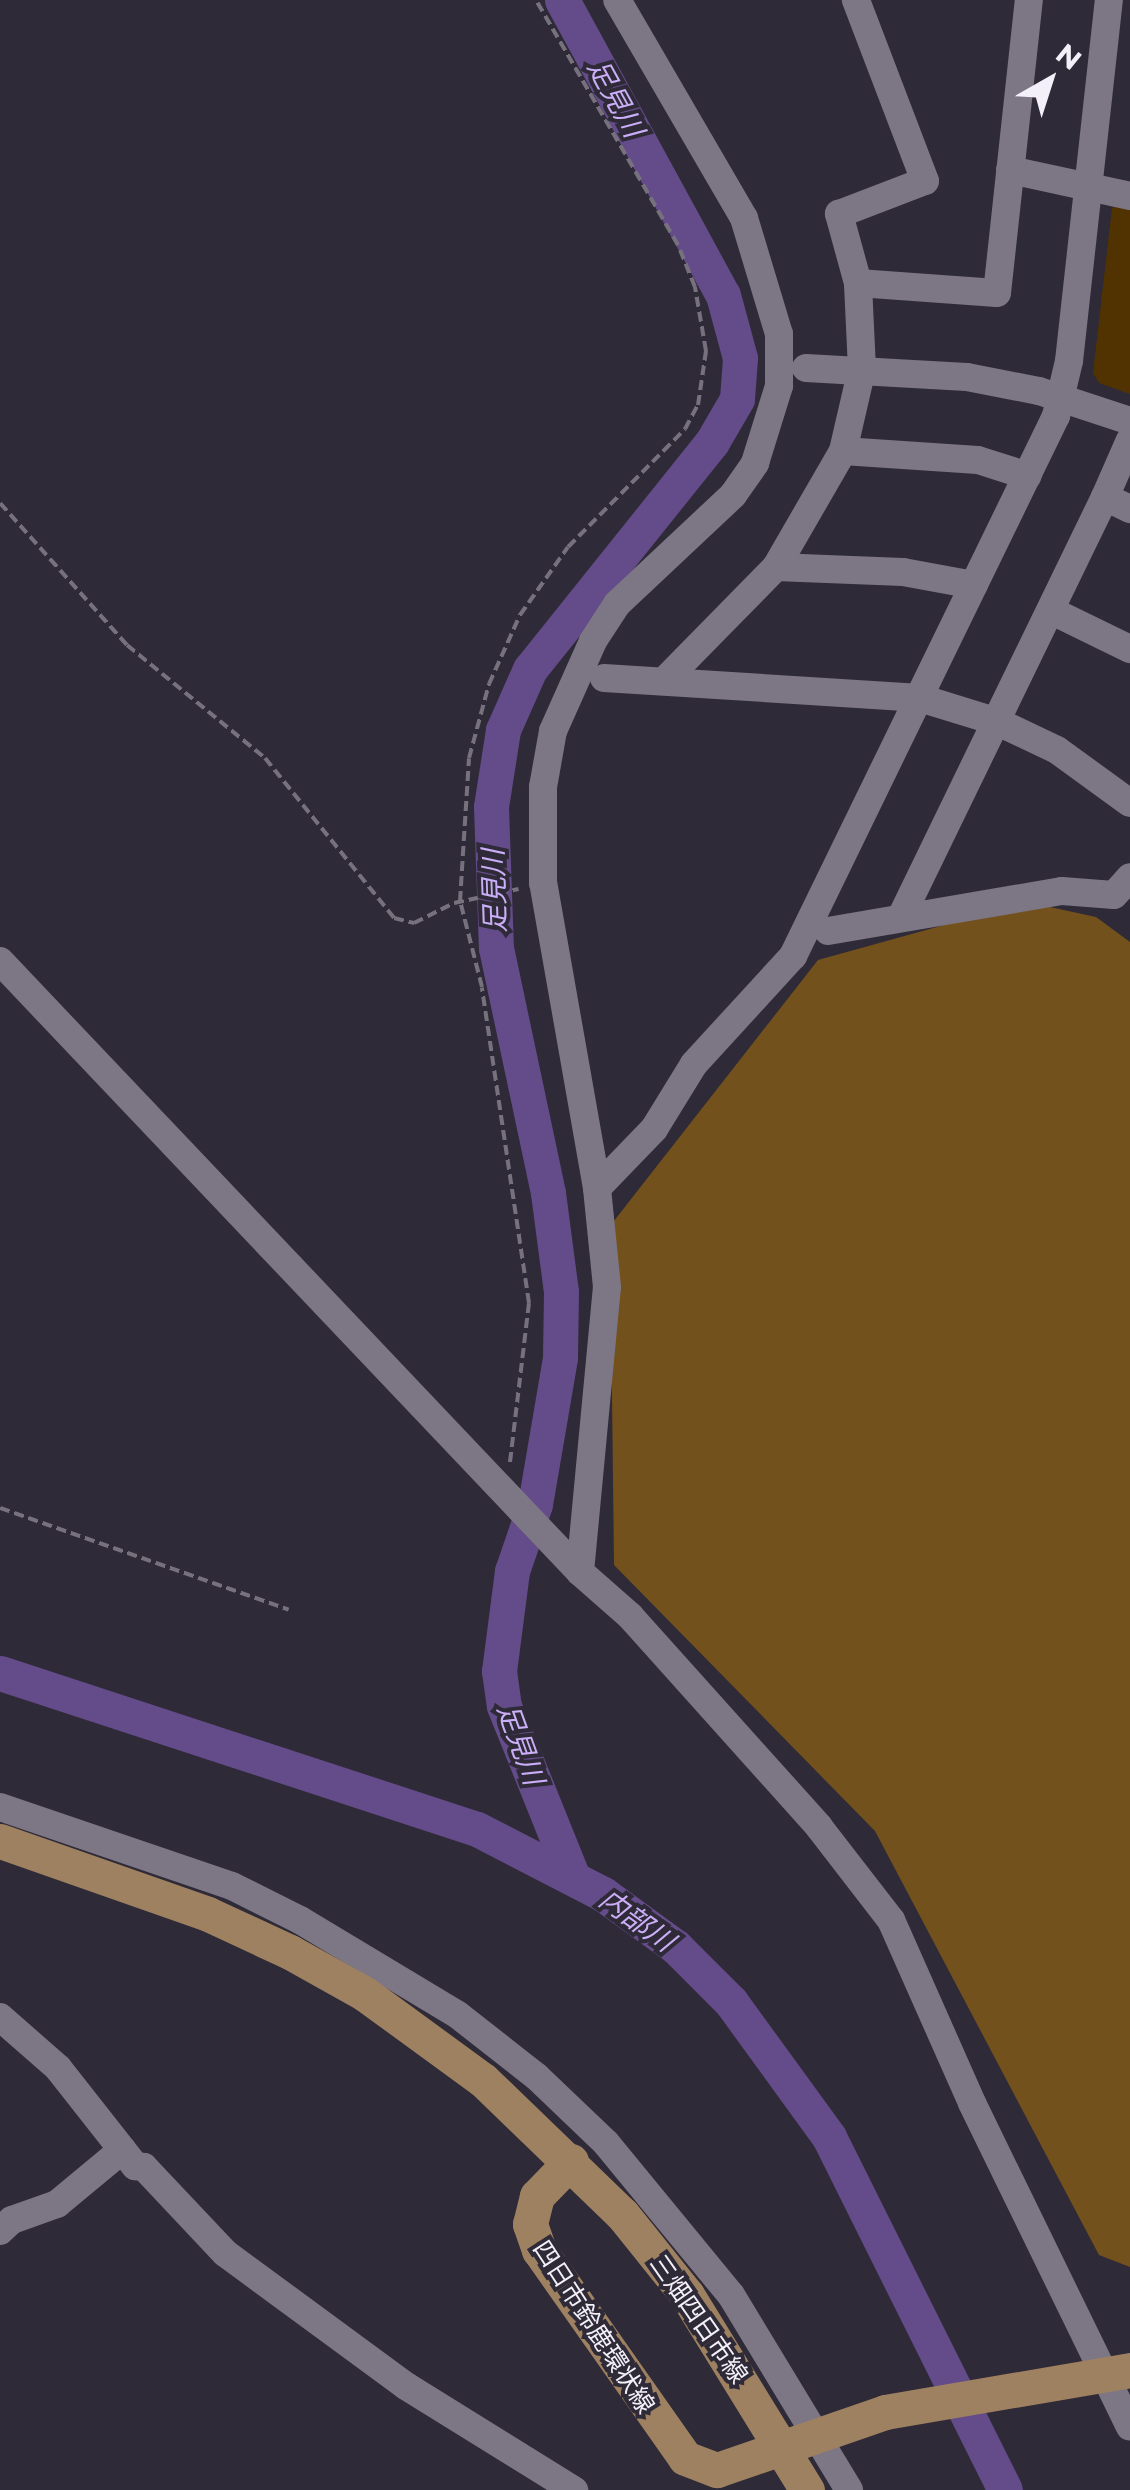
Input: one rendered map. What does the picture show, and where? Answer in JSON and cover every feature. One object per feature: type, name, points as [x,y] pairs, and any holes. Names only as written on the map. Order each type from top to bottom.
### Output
[{"type":"main road","points":[[0,1840],[208,1914],[350,1986],[483,2080],[571,2161]]},
{"type":"main road","name":"四日市鈴鹿環状線","points":[[571,2161],[537,2196],[530,2224],[540,2250],[684,2458],[716,2470],[885,2412],[1130,2370]]},
{"type":"main road","name":"三畑四日市線","points":[[571,2161],[688,2295],[808,2490]]},
{"type":"street","points":[[576,1568],[607,1287],[597,1188],[543,883],[543,787],[554,731],[586,656],[618,604],[733,494],[755,464],[779,386],[779,334],[744,218],[619,0]]},
{"type":"street","points":[[665,680],[776,567],[843,451],[862,370],[858,283],[839,214],[926,181],[856,0]]},
{"type":"street","points":[[858,283],[997,293],[1029,0]]},
{"type":"street","points":[[597,1188],[654,1130],[694,1064],[793,956],[1063,398],[1109,0]]},
{"type":"street","points":[[1010,170],[1088,183],[1130,196]]},
{"type":"street","points":[[806,368],[967,376],[1063,398],[1130,421]]},
{"type":"street","points":[[902,916],[1052,611],[1117,503],[1130,440]]},
{"type":"street","points":[[843,451],[978,460],[1028,476]]},
{"type":"street","points":[[776,567],[903,572],[974,586]]},
{"type":"street","points":[[1052,611],[1130,649]]},
{"type":"street","points":[[604,678],[920,698],[998,722],[1057,750],[1130,804]]},
{"type":"street","points":[[828,931],[1062,891],[1114,895],[1130,877]]},
{"type":"street","points":[[0,961],[576,1568],[765,1760],[891,1920],[972,2104],[1130,2427]]},
{"type":"street","points":[[0,1807],[249,1895],[458,2015],[537,2077],[618,2155],[731,2296],[848,2490]]},
{"type":"street","points":[[0,2017],[88,2100],[122,2150],[260,2281],[406,2386],[574,2490]]},
{"type":"street","points":[[0,2232],[12,2220],[57,2204],[122,2150]]},
{"type":"path","points":[[507,1494],[529,1303],[482,987],[460,901],[469,758],[502,652],[543,577],[685,429],[706,370],[703,319],[678,244],[536,0]]},
{"type":"path","points":[[0,504],[127,645],[265,758],[394,918],[414,923],[460,901],[533,886]]},
{"type":"path","points":[[0,1508],[289,1610]]},
{"type":"shaded area","points":[[1119,202],[1130,205],[1130,394],[1099,383],[1093,373],[1112,208]]},
{"type":"shaded area","points":[[1027,902],[1096,917],[1130,942],[1130,2267],[1099,2255],[875,1831],[614,1565],[610,1226],[818,960]]},
{"type":"waterway","name":"足見川","points":[[562,0],[723,295],[740,358],[737,399],[712,442],[530,669],[503,730],[491,807],[496,948],[548,1193],[561,1292],[560,1358],[535,1504],[512,1571],[499,1671],[504,1706],[572,1875]]},
{"type":"waterway","name":"内部川","points":[[0,1673],[477,1829],[603,1894],[676,1947],[731,2002],[829,2137],[1005,2490]]}]
